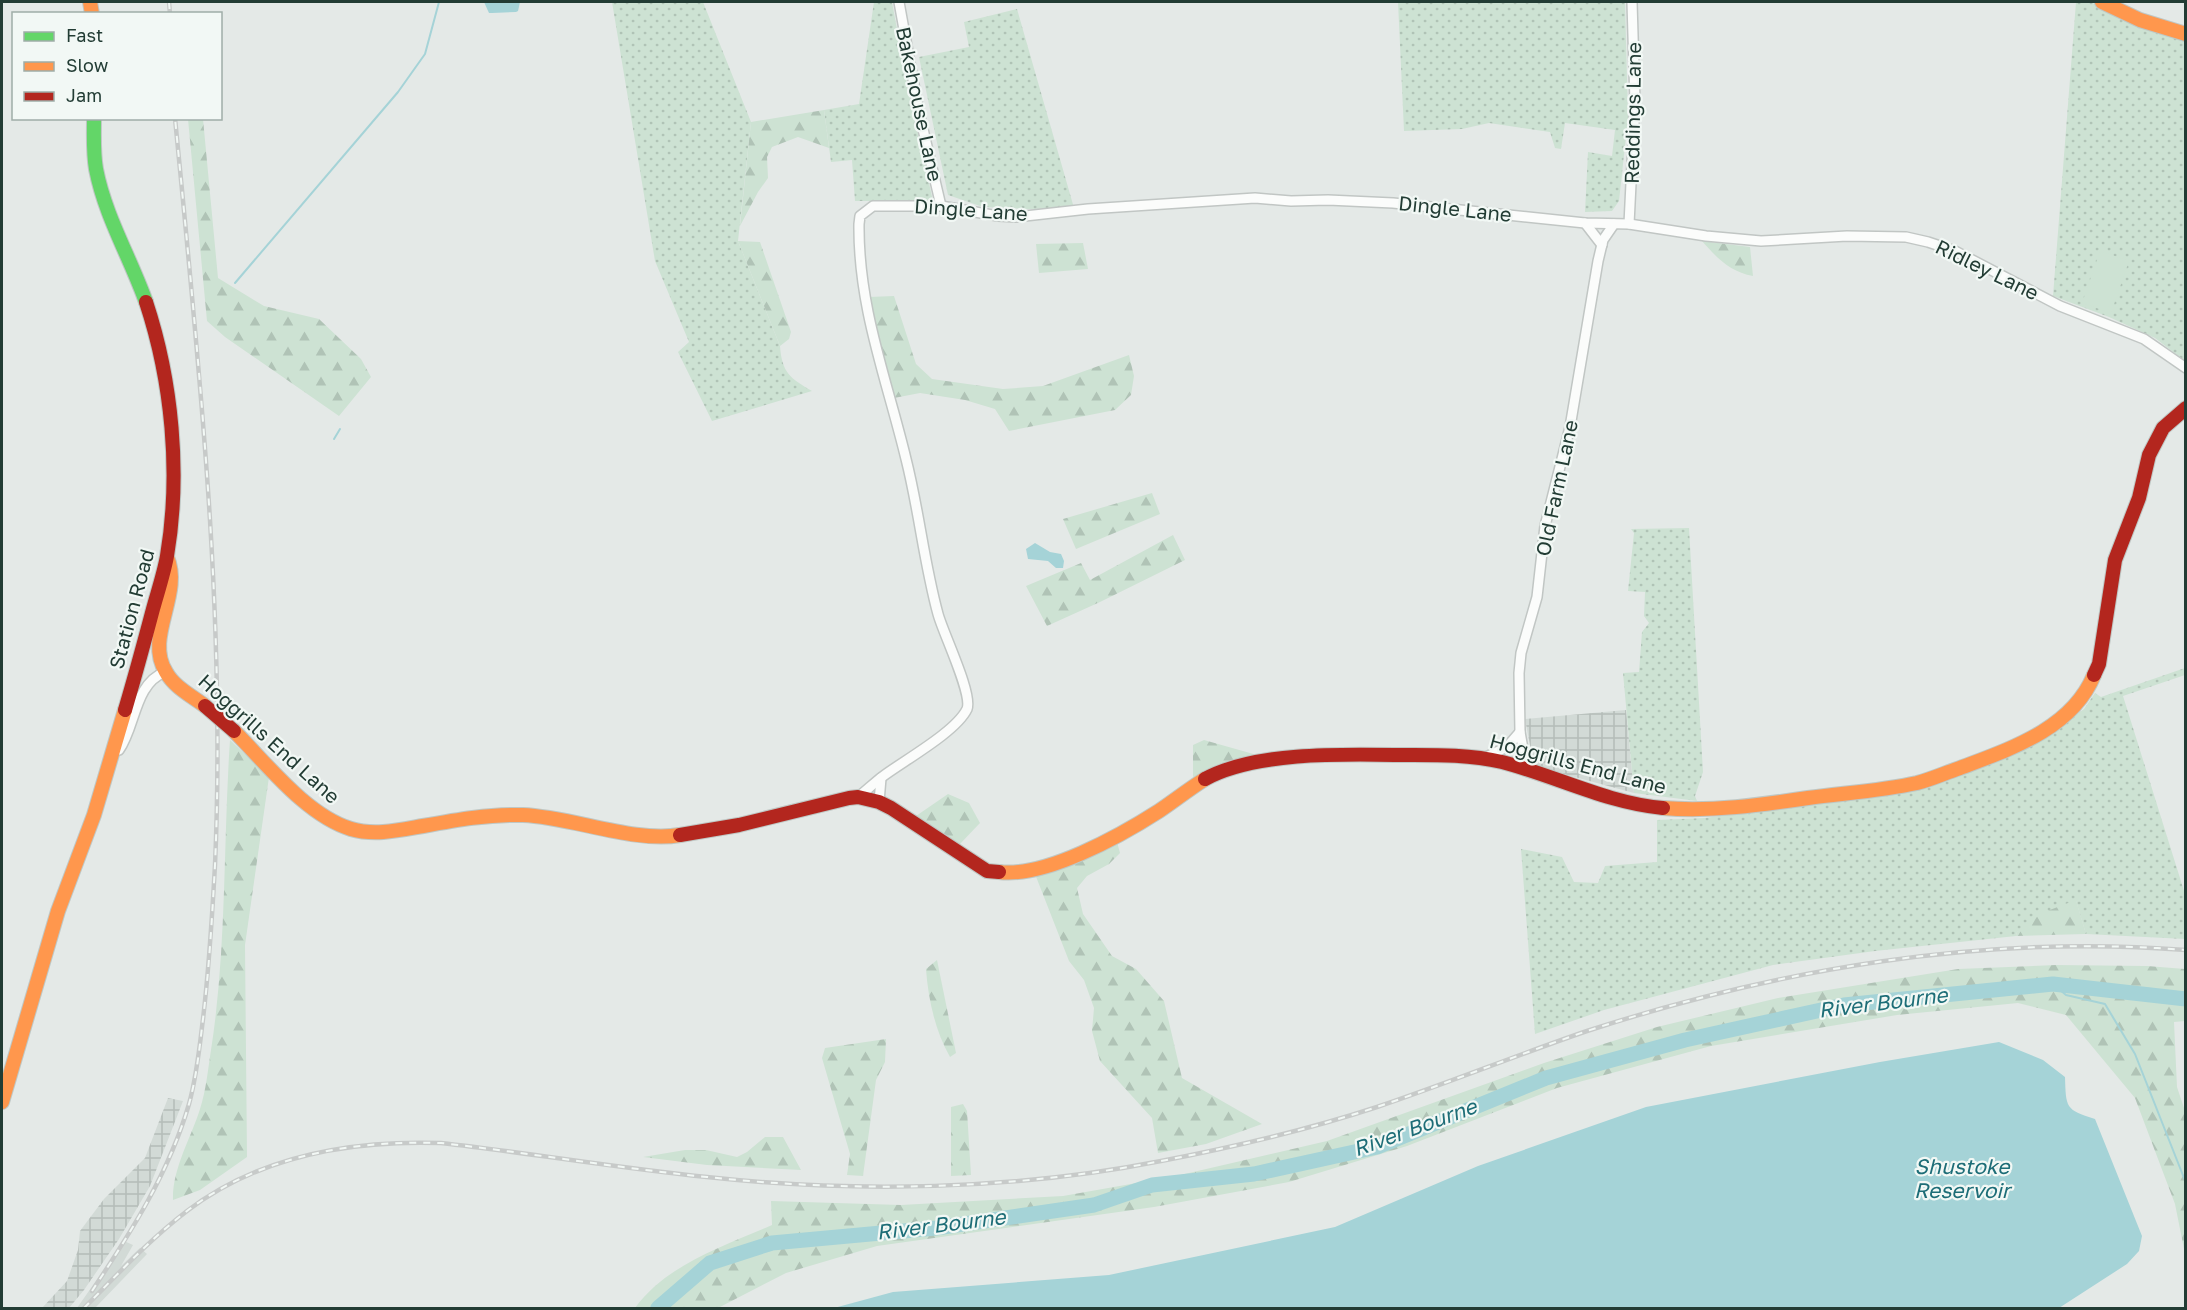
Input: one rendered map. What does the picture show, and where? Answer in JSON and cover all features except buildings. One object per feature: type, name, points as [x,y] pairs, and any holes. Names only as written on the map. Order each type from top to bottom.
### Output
[{"type":"street","name":"Bakehouse Lane","points":[[899,2],[919,112],[941,206]]},
{"type":"street","name":"Reddings Lane","points":[[1629,224],[1635,102],[1632,2]]},
{"type":"street","points":[[2103,2],[2140,20],[2186,34]]},
{"type":"street","name":"Station Road","points":[[2,1102],[58,910],[112,760],[167,556],[173,499],[166,390],[147,305],[112,219],[98,177],[94,120]]},
{"type":"street","name":"Dingle Lane","points":[[858,797],[954,724],[966,710],[968,700],[932,592],[907,461],[870,326],[862,266],[860,216],[873,206],[941,206],[1016,217],[1088,209],[1255,198],[1393,203],[1585,223],[1629,224]]},
{"type":"street","points":[[1585,223],[1602,245]]},
{"type":"street","name":"Old Farm Lane","points":[[1531,771],[1526,760],[1520,732],[1521,653],[1537,597],[1545,526],[1570,427],[1602,245],[1614,224]]},
{"type":"street","name":"Ridley Lane","points":[[1629,224],[1706,236],[1761,241],[1868,236],[1906,237],[1928,242],[1971,258],[2060,306],[2144,339],[2186,368]]},
{"type":"street","name":"Hoggrills End Lane","points":[[165,672],[234,731],[321,816],[350,829],[373,833],[476,817],[522,815],[568,820],[635,834],[667,837],[739,825],[827,802],[858,797],[879,802],[927,830],[987,871],[1010,874],[1055,862],[1127,830],[1160,811],[1205,778],[1227,769],[1265,762],[1339,754],[1483,758],[1531,771],[1593,793],[1652,807],[1691,810],[1726,809],[1917,783],[2022,743],[2049,727],[2074,708],[2086,694],[2095,678],[2103,643],[2115,560],[2139,498],[2149,455],[2163,428],[2186,408]]},
{"type":"street","points":[[112,760],[122,746],[145,689],[151,681],[165,672],[159,649],[172,581],[172,571],[167,556]]},
{"type":"street","points":[[1483,758],[1506,747],[1520,732]]},
{"type":"street","points":[[879,802],[881,778]]},
{"type":"shaded area","points":[[1626,710],[1634,793],[1534,766],[1525,719]]},
{"type":"shaded area","points":[[168,1098],[183,1101],[150,1186],[119,1239],[69,1308],[42,1308],[67,1281],[78,1250],[80,1231],[104,1199],[145,1158]]},
{"type":"shaded area","points":[[124,1241],[133,1245],[121,1266],[140,1248],[147,1254],[95,1308],[77,1308]]},
{"type":"green space","points":[[612,2],[703,2],[751,122],[738,241],[780,346],[785,369],[788,374],[812,391],[712,421],[678,352],[689,342],[655,261]]},
{"type":"green space","points":[[874,2],[892,2],[909,94],[933,201],[855,201],[852,160],[831,162],[824,110],[859,104]]},
{"type":"green space","points":[[1398,2],[1625,2],[1628,118],[1619,201],[1612,211],[1585,212],[1588,152],[1612,156],[1615,130],[1565,123],[1561,149],[1555,148],[1550,132],[1489,123],[1462,129],[1404,131]]},
{"type":"green space","points":[[2076,2],[2091,2],[2145,29],[2185,41],[2185,361],[2155,338],[2109,317],[2053,296]]},
{"type":"green space","points":[[1017,9],[1074,208],[983,207],[948,195],[919,57],[969,47],[964,22]]},
{"type":"green space","points":[[824,110],[829,148],[798,137],[772,147],[767,157],[768,178],[740,226],[751,122]]},
{"type":"green space","points":[[188,120],[203,120],[218,278],[264,306],[319,319],[361,359],[371,377],[339,416],[225,337],[207,321]]},
{"type":"green space","points":[[738,241],[760,242],[791,332],[789,339],[780,346]]},
{"type":"green space","points":[[1702,241],[1750,247],[1753,276],[1731,268]]},
{"type":"green space","points":[[1083,243],[1088,269],[1039,273],[1036,244]]},
{"type":"green space","points":[[2100,251],[2129,261],[2111,313],[2082,303]]},
{"type":"green space","points":[[894,296],[916,364],[932,379],[1003,389],[1043,386],[1129,355],[1134,376],[1131,395],[1115,410],[1009,431],[995,409],[965,400],[920,393],[894,398],[877,339],[869,297]]},
{"type":"green space","points":[[1152,493],[1160,514],[1076,549],[1063,519]]},
{"type":"green space","points":[[1689,528],[1703,772],[1695,796],[1697,801],[1634,793],[1623,673],[1639,672],[1642,632],[1649,623],[1644,616],[1645,592],[1628,591],[1634,533],[1631,529]]},
{"type":"green space","points":[[1173,535],[1185,560],[1047,626],[1026,586],[1081,563],[1090,580]]},
{"type":"green space","points":[[2185,668],[2185,675],[2123,696],[2185,894],[2185,939],[2086,934],[2076,901],[2017,932],[2016,936],[1875,951],[1773,965],[1604,1010],[1535,1034],[1521,849],[1562,857],[1574,882],[1598,883],[1605,866],[1657,862],[1657,820],[1705,818],[1933,785],[2036,743],[2084,709],[2095,693],[2101,697]]},
{"type":"green space","points":[[230,740],[269,777],[245,945],[247,1157],[200,1190],[173,1200],[179,1165],[204,1095],[216,1012],[220,973]]},
{"type":"green space","points":[[1204,740],[1264,757],[1220,764],[1193,777],[1193,745]]},
{"type":"green space","points":[[948,794],[969,803],[980,823],[959,845],[916,816]]},
{"type":"green space","points":[[1117,842],[1120,853],[1109,864],[1087,876],[1077,888],[1083,914],[1112,956],[1136,969],[1164,1001],[1182,1078],[1262,1124],[1206,1144],[1158,1153],[1152,1118],[1100,1061],[1092,1031],[1094,1008],[1084,980],[1069,961],[1035,874]]},
{"type":"green space","points":[[2076,900],[2086,934],[2016,936],[2017,932],[2042,913]]},
{"type":"green space","points":[[937,960],[956,1053],[950,1057],[936,1025],[928,991],[926,969]]},
{"type":"green space","points":[[2056,965],[2147,966],[2185,969],[2185,1021],[2174,1022],[2177,1087],[2185,1111],[2185,1254],[2175,1204],[2135,1098],[2066,1015],[2018,1003],[1897,1015],[1711,1046],[1557,1088],[1407,1146],[1289,1182],[1154,1207],[877,1246],[786,1273],[718,1308],[635,1308],[663,1279],[680,1268],[716,1249],[772,1225],[771,1201],[901,1205],[1063,1196],[1176,1176],[1327,1141],[1544,1063],[1657,1027],[1778,998],[1958,969]]},
{"type":"green space","points":[[886,1039],[885,1062],[876,1080],[863,1176],[847,1175],[850,1154],[822,1058],[825,1048]]},
{"type":"green space","points":[[963,1104],[967,1111],[971,1175],[951,1176],[951,1107]]},
{"type":"green space","points":[[765,1137],[783,1137],[801,1170],[707,1165],[643,1157],[685,1150],[706,1150],[737,1157]]},
{"type":"water","points":[[484,2],[520,2],[516,12],[489,13]]},
{"type":"water","points":[[1035,543],[1050,552],[1061,554],[1064,561],[1063,568],[1056,568],[1048,561],[1028,559],[1026,549]]},
{"type":"water","name":"Shustoke Reservoir","points":[[1999,1042],[2043,1060],[2065,1077],[2069,1106],[2078,1113],[2095,1119],[2142,1236],[2139,1251],[2127,1264],[2059,1308],[834,1308],[893,1292],[1109,1275],[1335,1227],[1478,1166],[1646,1107],[1880,1062]]},
{"type":"waterway","points":[[235,283],[398,92],[425,54],[439,2]]},
{"type":"waterway","points":[[334,439],[340,429]]},
{"type":"waterway","points":[[2053,984],[2066,995],[2105,1004],[2135,1054],[2186,1183]]},
{"type":"waterway","name":"River Bourne","points":[[658,1308],[710,1263],[772,1243],[936,1228],[1094,1205],[1152,1185],[1254,1174],[1377,1147],[1546,1078],[1685,1040],[1844,1005],[2053,984],[2186,999]]},
{"type":"railway","points":[[169,2],[170,12]]},
{"type":"railway","points":[[92,1291],[148,1201],[181,1129],[197,1066],[210,946],[217,771],[214,584],[201,398],[175,120]]},
{"type":"railway","points":[[84,1308],[160,1234],[187,1211],[215,1192],[276,1165],[308,1155],[341,1149],[407,1143],[441,1143],[674,1173],[820,1185],[935,1186],[1049,1178],[1161,1161],[1297,1131],[1377,1107],[1587,1031],[1659,1009],[1807,974],[1882,961],[1958,952],[2034,947],[2110,946],[2186,950]]},
{"type":"traffic: fast","points":[[94,120],[94,156],[100,186],[146,302]]},
{"type":"traffic: slow","points":[[90,2],[92,12]]},
{"type":"traffic: slow","points":[[2102,2],[2140,20],[2186,34]]},
{"type":"traffic: slow","points":[[167,557],[171,571],[170,586],[161,630],[160,659],[174,682],[205,706]]},
{"type":"traffic: slow","points":[[1663,808],[1700,809],[1754,805],[1876,790],[1923,781],[1999,753],[2038,735],[2071,710],[2084,694],[2094,675]]},
{"type":"traffic: slow","points":[[2,1102],[58,911],[94,815],[125,710]]},
{"type":"traffic: slow","points":[[234,731],[303,801],[334,822],[351,829],[387,832],[473,818],[523,815],[643,836],[680,835]]},
{"type":"traffic: slow","points":[[999,872],[1038,869],[1082,853],[1143,821],[1205,779]]},
{"type":"traffic: jam","points":[[125,710],[166,562],[173,492],[172,428],[168,395],[155,332],[146,302]]},
{"type":"traffic: jam","points":[[2094,675],[2099,664],[2115,560],[2139,498],[2149,455],[2163,428],[2186,408]]},
{"type":"traffic: jam","points":[[205,706],[234,731]]},
{"type":"traffic: jam","points":[[1205,779],[1225,770],[1248,764],[1298,756],[1463,756],[1502,762],[1622,801],[1663,808]]},
{"type":"traffic: jam","points":[[680,835],[739,825],[858,797],[879,802],[891,808],[987,871],[999,872]]}]
